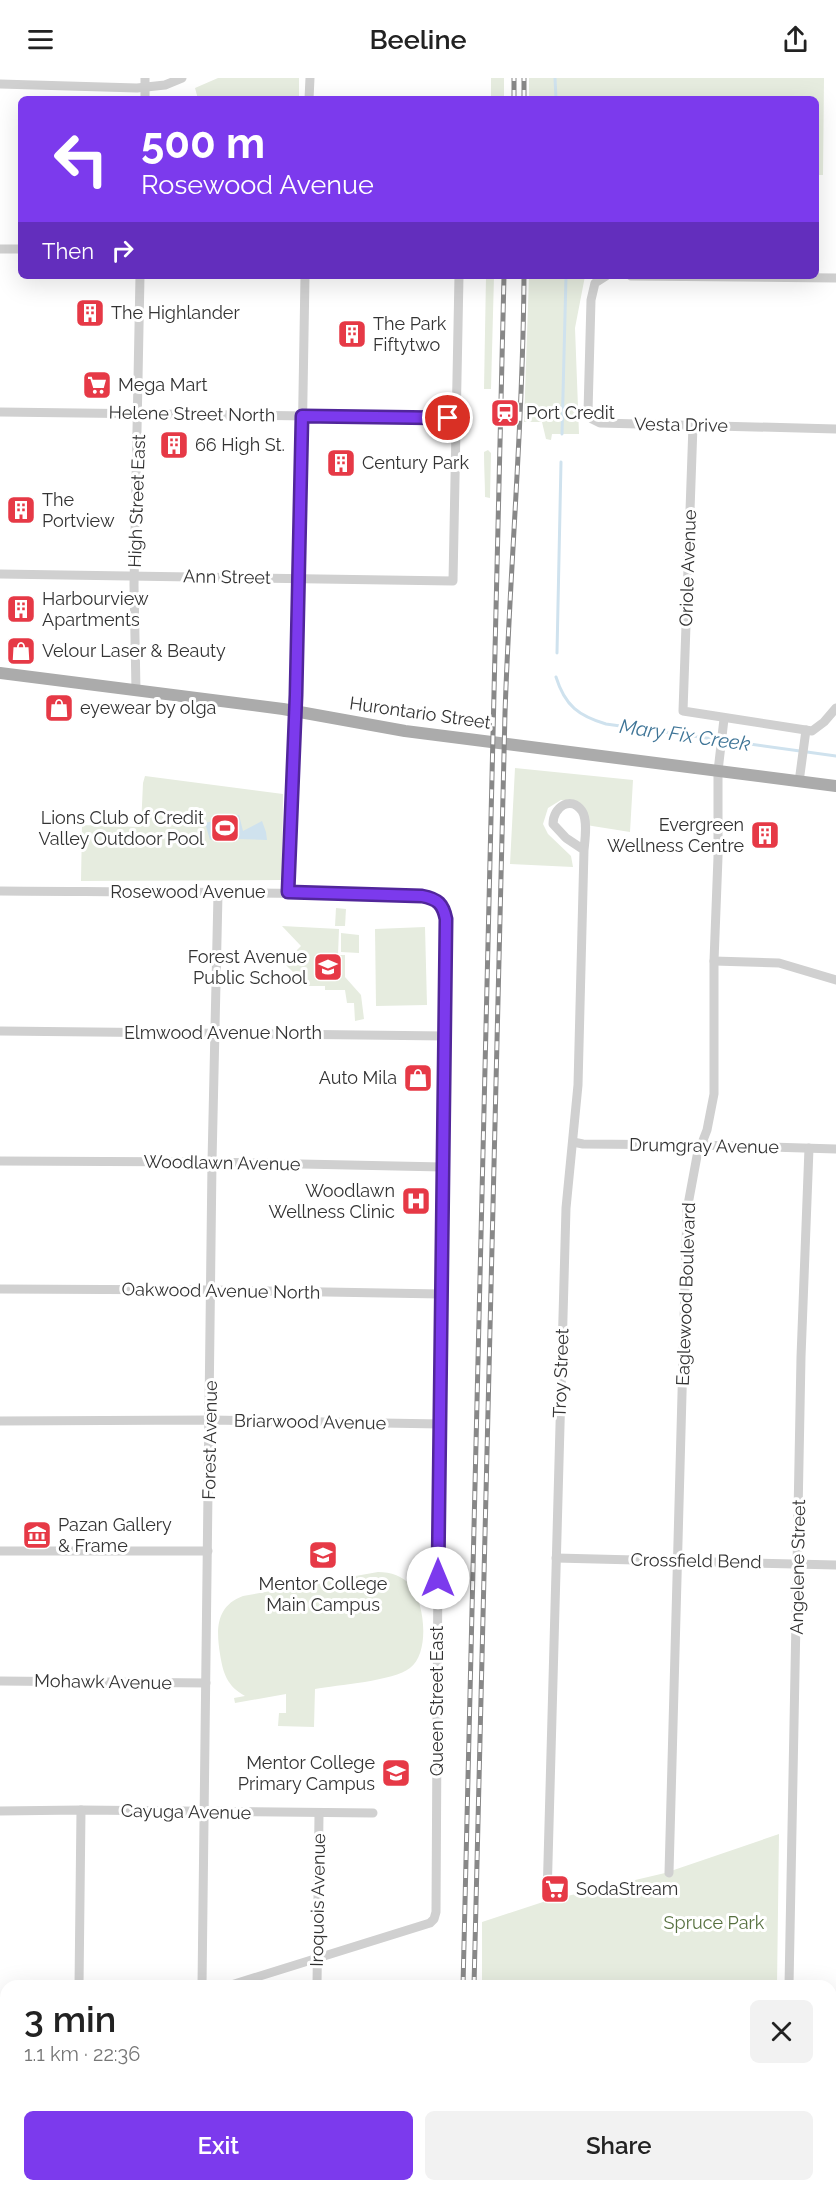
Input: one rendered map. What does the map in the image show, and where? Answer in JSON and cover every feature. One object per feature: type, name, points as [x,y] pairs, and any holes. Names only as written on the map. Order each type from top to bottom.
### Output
[{"type":"main road","name":"Hurontario Street","points":[[0,673],[295,711],[405,731],[836,786]]},
{"type":"street","points":[[0,84],[145,83],[165,85],[182,78]]},
{"type":"street","points":[[309,96],[310,78]]},
{"type":"street","points":[[0,249],[18,249]]},
{"type":"street","points":[[819,278],[836,278]]},
{"type":"street","name":"High Street East","points":[[136,691],[135,576],[140,279]]},
{"type":"street","points":[[288,892],[299,578],[304,279]]},
{"type":"street","points":[[456,418],[459,279]]},
{"type":"street","name":"Vesta Drive","points":[[601,279],[595,283],[591,300],[588,412],[592,419],[600,423],[836,429]]},
{"type":"street","name":"Helene Street North","points":[[0,412],[456,418]]},
{"type":"street","name":"Ann Street","points":[[0,574],[453,581],[456,418]]},
{"type":"street","name":"Oriole Avenue","points":[[693,424],[683,711],[724,719]]},
{"type":"street","points":[[724,719],[747,720],[812,731],[824,722],[836,708]]},
{"type":"street","name":"Eaglewood Boulevard","points":[[669,1873],[687,1210],[700,1145],[707,1130],[714,1094],[718,771],[724,719]]},
{"type":"street","points":[[799,782],[807,730]]},
{"type":"street","name":"Troy Street","points":[[547,1898],[566,1208],[578,1085],[585,818],[582,810],[576,805],[569,804],[560,807],[553,815],[553,824],[566,838],[584,850]]},
{"type":"street","name":"Rosewood Avenue","points":[[0,891],[218,894],[288,892],[422,896],[437,900],[444,908]]},
{"type":"street","name":"Forest Avenue","points":[[202,1980],[210,1290],[218,894]]},
{"type":"street","name":"Queen Street East","points":[[317,1959],[430,1923],[436,1912],[441,1294],[446,1036],[446,919],[444,908]]},
{"type":"street","points":[[714,961],[779,963],[836,980]]},
{"type":"street","name":"Elmwood Avenue North","points":[[0,1032],[446,1036]]},
{"type":"street","name":"Drumgray Avenue","points":[[573,1142],[836,1149]]},
{"type":"street","name":"Angelene Street","points":[[789,1980],[801,1357],[809,1148]]},
{"type":"street","name":"Woodlawn Avenue","points":[[0,1161],[212,1162],[443,1167]]},
{"type":"street","name":"Oakwood Avenue North","points":[[0,1289],[441,1294]]},
{"type":"street","name":"Briarwood Avenue","points":[[0,1421],[210,1420],[440,1424]]},
{"type":"street","points":[[0,1551],[208,1551]]},
{"type":"street","name":"Crossfield Bend","points":[[556,1558],[836,1565]]},
{"type":"street","name":"Mohawk Avenue","points":[[0,1681],[206,1683]]},
{"type":"street","points":[[79,1980],[81,1810]]},
{"type":"street","name":"Cayuga Avenue","points":[[0,1811],[373,1814]]},
{"type":"street","name":"Iroquois Avenue","points":[[317,1980],[319,1814]]},
{"type":"street","points":[[248,1980],[317,1959]]},
{"type":"green space","points":[[218,78],[299,78],[299,96],[197,96],[195,88]]},
{"type":"green space","points":[[491,78],[504,78],[504,96],[491,96]]},
{"type":"green space","points":[[529,78],[824,78],[823,175],[819,175],[819,96],[529,96]]},
{"type":"green space","points":[[486,279],[494,279],[491,389],[484,389]]},
{"type":"green space","points":[[529,279],[584,279],[575,328],[579,434],[552,434],[551,440],[546,439],[542,422],[524,422]]},
{"type":"green space","points":[[488,450],[491,453],[490,498],[485,497],[484,452]]},
{"type":"green space","points":[[515,768],[633,780],[630,832],[586,825],[576,803],[561,800],[548,808],[543,824],[548,834],[571,856],[573,867],[510,864]]},
{"type":"green space","points":[[145,776],[283,794],[282,880],[81,881],[82,825],[141,827]]},
{"type":"green space","points":[[336,908],[346,909],[345,926],[335,926]]},
{"type":"green space","points":[[282,926],[339,929],[338,955],[345,955],[345,977],[361,995],[364,1019],[355,1021],[354,1003],[347,1003],[345,990],[325,990],[325,986],[296,986],[296,975],[284,963],[301,946]]},
{"type":"green space","points":[[425,927],[427,1005],[376,1006],[375,929]]},
{"type":"green space","points":[[341,933],[359,935],[359,953],[341,952]]},
{"type":"green space","points":[[378,1572],[392,1574],[404,1580],[411,1586],[420,1604],[423,1640],[421,1651],[410,1668],[379,1679],[315,1689],[314,1727],[278,1726],[279,1713],[286,1713],[286,1694],[235,1703],[234,1698],[245,1696],[234,1688],[227,1678],[218,1636],[220,1619],[227,1606],[243,1596]]},
{"type":"green space","name":"Spruce Park","points":[[779,1834],[777,1980],[482,1980],[482,1922],[546,1901],[665,1873]]},
{"type":"water","name":"Lions Club of Credit Valley Outdoor Pool","points":[[239,815],[243,831],[262,821],[267,840],[238,839],[238,833],[210,840],[205,823]]},
{"type":"waterway","name":"Mary Fix Creek","points":[[555,78],[556,96]]},
{"type":"waterway","name":"Mary Fix Creek","points":[[562,434],[566,279]]},
{"type":"waterway","name":"Mary Fix Creek","points":[[557,653],[561,462]]},
{"type":"waterway","name":"Mary Fix Creek","points":[[556,677],[564,695],[574,708],[606,724],[836,756]]},
{"type":"railway","points":[[514,78],[514,96]]},
{"type":"railway","points":[[524,78],[524,96]]},
{"type":"railway","points":[[463,1980],[504,279]]},
{"type":"railway","points":[[474,1980],[505,713],[524,279]]},
{"type":"place","name":"The Highlander","points":[[90,313]]},
{"type":"place","name":"The Park Fiftytwo","points":[[352,334]]},
{"type":"place","name":"Mega Mart","points":[[97,385]]},
{"type":"place","name":"Port Credit","points":[[505,413]]},
{"type":"place","name":"66 High St.","points":[[174,445]]},
{"type":"place","name":"Century Park","points":[[341,463]]},
{"type":"place","name":"The Portview","points":[[21,510]]},
{"type":"place","name":"Harbourview Apartments","points":[[21,609]]},
{"type":"place","name":"Velour Laser & Beauty","points":[[21,651]]},
{"type":"place","name":"eyewear by olga","points":[[59,708]]},
{"type":"place","name":"Lions Club of Credit Valley Outdoor Pool","points":[[225,828]]},
{"type":"place","name":"Evergreen Wellness Centre","points":[[765,835]]},
{"type":"place","name":"Forest Avenue Public School","points":[[328,967]]},
{"type":"place","name":"Auto Mila","points":[[418,1078]]},
{"type":"place","name":"Woodlawn Wellness Clinic","points":[[416,1201]]},
{"type":"place","name":"Pazan Gallery & Frame","points":[[37,1535]]},
{"type":"place","name":"Mentor College Main Campus","points":[[323,1555]]},
{"type":"place","name":"Mentor College Primary Campus","points":[[396,1773]]},
{"type":"place","name":"SodaStream","points":[[555,1889]]},
{"type":"route","points":[[438,1578],[446,1036],[446,919],[444,908],[432,897],[288,892],[300,570],[302,416],[448,418]]}]
